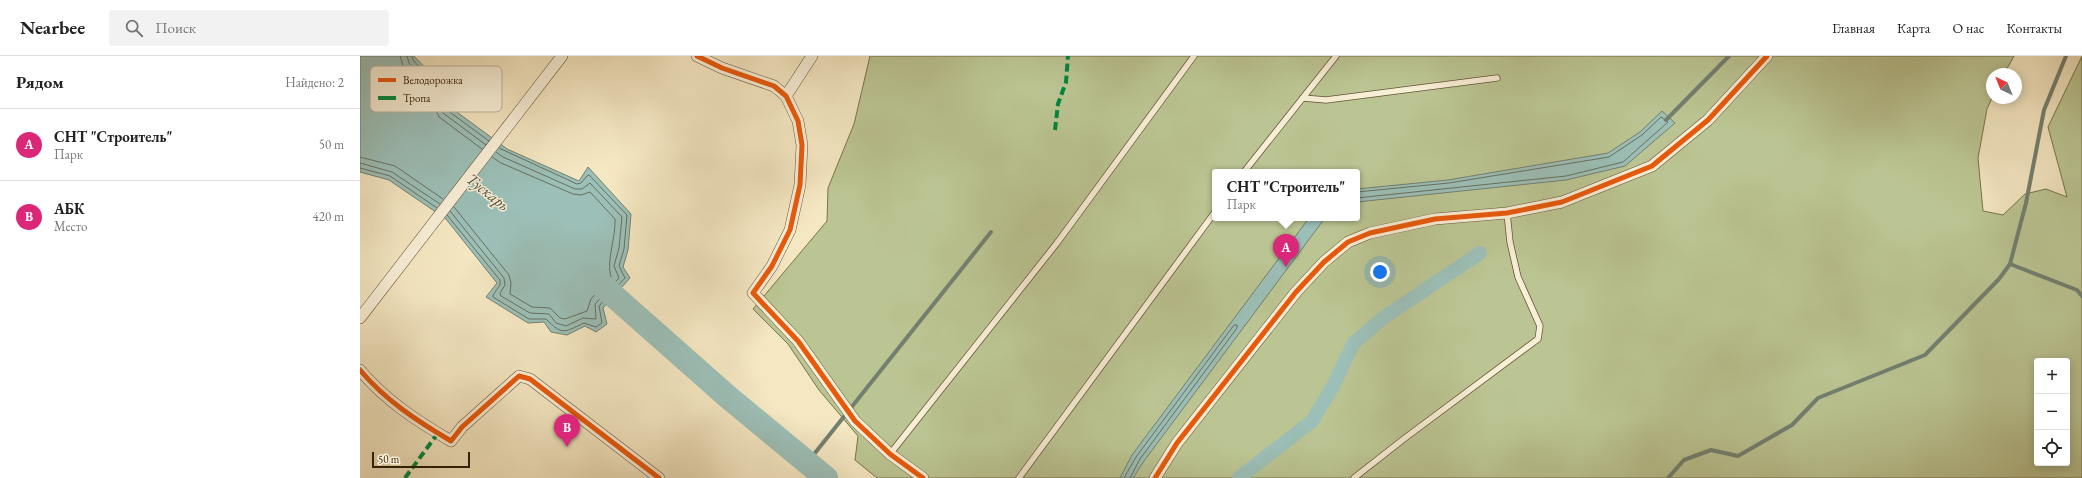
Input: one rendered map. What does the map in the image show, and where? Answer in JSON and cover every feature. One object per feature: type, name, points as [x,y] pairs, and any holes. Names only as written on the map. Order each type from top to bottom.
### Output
[{"type":"street","points":[[360,318],[562,56]]},
{"type":"street","points":[[697,56],[722,68],[774,86],[786,96],[798,122],[802,145],[800,185],[790,230],[772,266],[753,293],[798,341],[855,421],[890,454],[923,478]]},
{"type":"street","points":[[786,96],[812,56]]},
{"type":"street","points":[[1155,478],[1177,443],[1296,292],[1324,262],[1348,242],[1370,233],[1435,219],[1507,213],[1562,202],[1652,166],[1708,120],[1767,56]]},
{"type":"street","points":[[360,370],[369,380],[410,416],[451,441],[462,427],[519,376],[524,376],[530,379],[659,478]]},
{"type":"lane","points":[[890,454],[1057,243],[1194,56]]},
{"type":"lane","points":[[1246,169],[1336,56]]},
{"type":"lane","points":[[1303,98],[1326,100],[1497,78]]},
{"type":"lane","points":[[1354,478],[1404,438],[1538,338],[1540,326],[1518,277],[1510,242],[1507,213]]},
{"type":"lane","points":[[1019,478],[1212,216]]},
{"type":"green space","points":[[870,56],[2014,56],[2007,68],[1986,68],[1986,104],[1989,104],[1987,109],[1978,158],[1983,211],[2003,215],[2025,194],[2046,189],[2067,197],[2048,127],[2082,56],[2082,478],[877,478],[855,460],[858,436],[819,390],[788,344],[753,309],[827,221],[828,188],[854,124]]},
{"type":"water","name":"Тускарь","points":[[360,56],[414,56],[423,66],[370,66],[370,112],[457,112],[507,149],[579,181],[588,167],[631,214],[628,250],[623,267],[630,278],[603,308],[607,324],[596,332],[585,326],[567,335],[551,332],[544,322],[528,323],[486,297],[497,283],[446,219],[389,180],[360,172]]},
{"type":"water","points":[[1662,111],[1675,123],[1625,166],[1566,180],[1360,202],[1360,189],[1448,180],[1608,153],[1640,132]]},
{"type":"water","points":[[1307,221],[1323,221],[1144,461],[1133,478],[1120,478],[1132,455]]},
{"type":"waterway","points":[[1666,120],[1729,56]]},
{"type":"waterway","points":[[2010,264],[2026,203],[2044,110],[2066,56]]},
{"type":"waterway","points":[[807,463],[991,232]]},
{"type":"waterway","points":[[1239,478],[1312,421],[1333,386],[1353,344],[1383,318],[1480,253]]},
{"type":"waterway","points":[[1668,478],[1684,460],[1711,450],[1738,456],[1792,425],[1818,398],[1925,355],[1999,279],[2010,264],[2077,290],[2082,296]]},
{"type":"waterway","points":[[590,275],[728,397],[826,478]]},
{"type":"marked path","points":[[1055,130],[1058,104],[1066,82],[1068,56]]},
{"type":"marked path","points":[[405,478],[438,433]]},
{"type":"cycle path","points":[[697,56],[722,68],[774,86],[786,96],[798,121],[802,145],[800,185],[790,230],[772,266],[753,293],[798,341],[855,421],[890,454],[923,478]]},
{"type":"cycle path","points":[[1155,478],[1177,443],[1296,292],[1324,262],[1348,242],[1370,233],[1435,219],[1507,213],[1562,202],[1652,166],[1708,120],[1767,56]]},
{"type":"cycle path","points":[[360,370],[380,391],[402,409],[451,441],[462,427],[519,376],[530,379],[659,478]]},
{"type":"place","name":"СНТ \"Строитель\"","points":[[1286,267]]},
{"type":"place","name":"АБК","points":[[567,447]]}]
